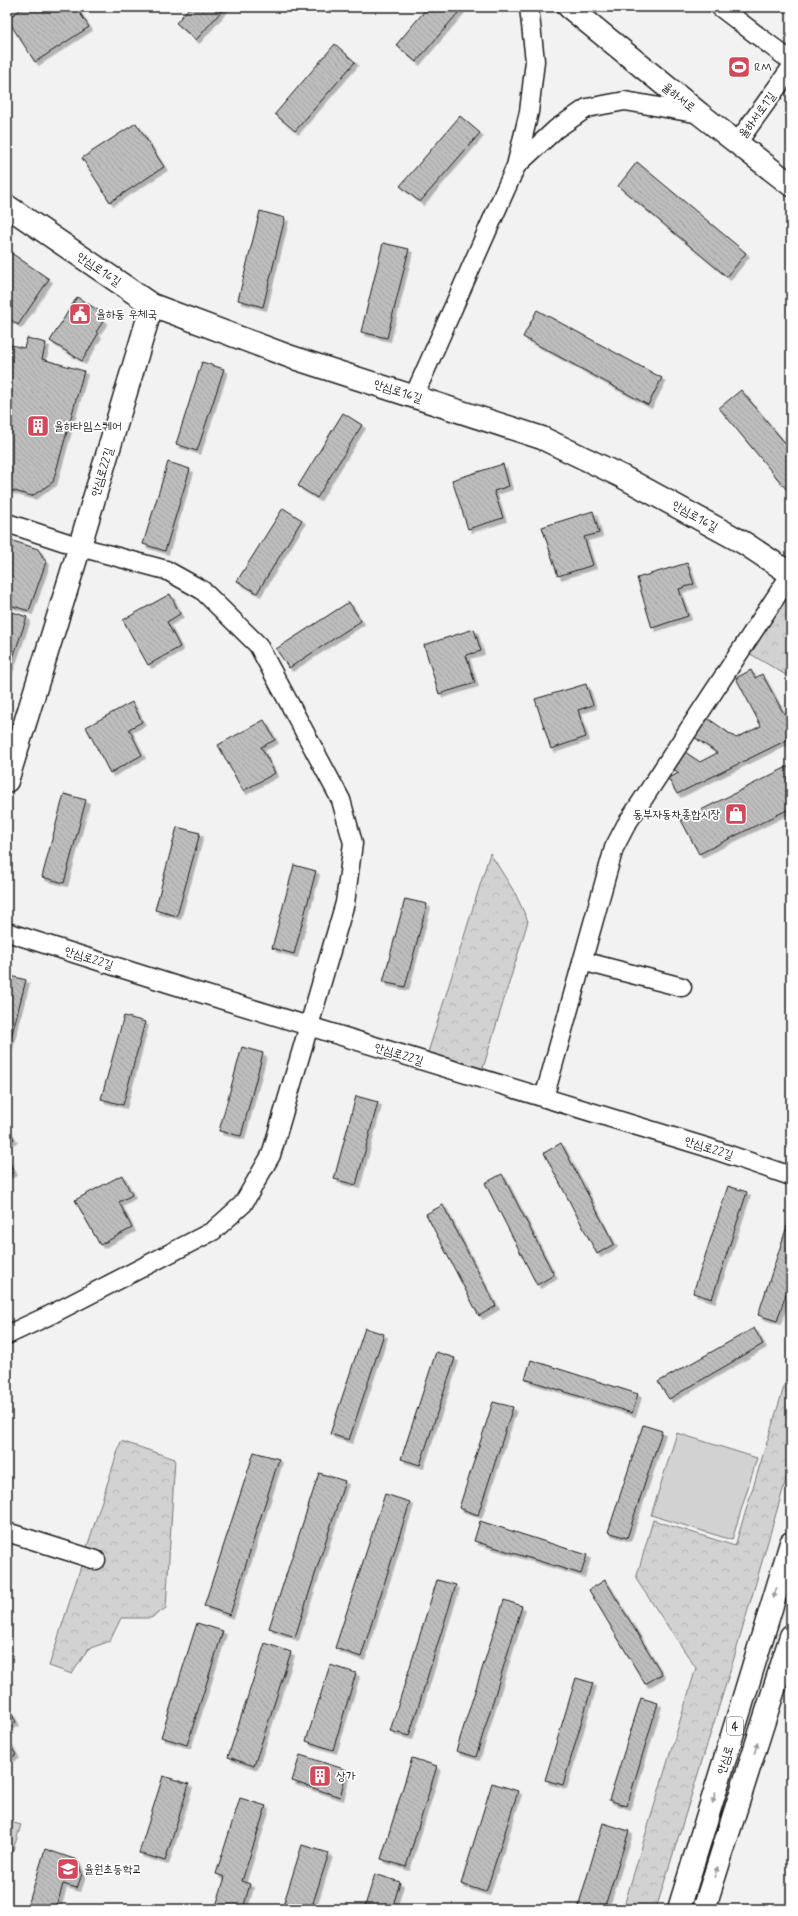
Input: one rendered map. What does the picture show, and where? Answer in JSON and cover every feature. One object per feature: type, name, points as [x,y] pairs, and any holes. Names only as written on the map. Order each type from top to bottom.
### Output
[{"type":"main road","name":"율하서로","points":[[569,7],[700,114],[791,185]]},
{"type":"main road","name":"안심로16길","points":[[7,206],[152,305],[291,357],[542,438],[628,479],[744,543],[791,574]]},
{"type":"main road","name":"안심로22길","points":[[7,781],[80,547],[152,305]]},
{"type":"main road","name":"안심로","points":[[679,1909],[791,1543]]},
{"type":"main road","name":"4","points":[[704,1909],[791,1636]]},
{"type":"street","points":[[414,396],[516,166],[529,112],[535,61],[529,7]]},
{"type":"street","points":[[720,7],[791,61]]},
{"type":"street","name":"율하서로1길","points":[[737,143],[791,68]]},
{"type":"street","points":[[516,166],[556,129],[587,108],[625,101],[700,114]]},
{"type":"street","points":[[7,523],[80,547],[166,570],[202,590],[258,645],[341,800],[353,843],[345,903],[271,1155],[242,1204],[212,1230],[52,1314],[7,1335]]},
{"type":"street","points":[[544,1098],[614,848],[630,819],[791,574]]},
{"type":"street","name":"안심로22길","points":[[7,932],[706,1147],[791,1176]]},
{"type":"street","points":[[582,961],[682,987]]},
{"type":"street","points":[[7,1532],[96,1560]]},
{"type":"green space","points":[[791,574],[791,678],[742,649]]},
{"type":"green space","points":[[490,853],[515,893],[528,921],[480,1078],[425,1062]]},
{"type":"green space","points":[[791,1364],[791,1462],[734,1658],[656,1909],[623,1909],[696,1668],[636,1579],[653,1520],[735,1546]]},
{"type":"green space","points":[[677,1433],[757,1458],[732,1540],[651,1515]]},
{"type":"green space","points":[[121,1441],[175,1459],[166,1608],[151,1618],[121,1618],[110,1641],[88,1649],[72,1674],[49,1666]]},
{"type":"green space","points":[[7,1821],[21,1825],[7,1869]]},
{"type":"building","points":[[24,7],[76,7],[89,27],[35,62],[7,19]]},
{"type":"building","points":[[190,7],[225,7],[196,40],[176,23]]},
{"type":"building","points":[[428,7],[463,7],[416,62],[396,45]]},
{"type":"building","points":[[335,44],[355,62],[295,131],[275,114]]},
{"type":"building","points":[[460,116],[480,133],[420,202],[400,186]]},
{"type":"building","points":[[136,123],[164,167],[110,202],[82,158]]},
{"type":"building","points":[[637,162],[746,253],[727,277],[618,186]]},
{"type":"building","points":[[260,211],[285,218],[263,307],[238,300]]},
{"type":"building","points":[[383,243],[409,249],[387,338],[361,332]]},
{"type":"building","points":[[7,250],[49,279],[18,325],[7,317]]},
{"type":"building","points":[[77,297],[101,312],[98,316],[104,320],[96,332],[98,334],[82,361],[50,341]]},
{"type":"building","points":[[537,310],[662,378],[648,405],[523,337]]},
{"type":"building","name":"율하타임스퀘어","points":[[27,338],[46,343],[42,359],[84,371],[53,482],[32,496],[7,489],[7,344],[24,348]]},
{"type":"building","points":[[202,362],[224,369],[197,451],[176,444]]},
{"type":"building","points":[[741,390],[791,450],[791,495],[719,408]]},
{"type":"building","points":[[343,413],[362,425],[317,498],[298,486]]},
{"type":"building","points":[[168,462],[190,469],[165,551],[143,544]]},
{"type":"building","points":[[503,464],[509,486],[494,491],[503,518],[468,529],[452,480]]},
{"type":"building","points":[[283,508],[302,520],[257,593],[237,581]]},
{"type":"building","points":[[593,511],[599,533],[584,537],[593,565],[558,576],[542,527]]},
{"type":"building","points":[[7,539],[38,549],[46,562],[29,611],[7,604]]},
{"type":"building","points":[[687,563],[694,584],[679,589],[688,616],[652,628],[637,578]]},
{"type":"building","points":[[170,594],[180,614],[167,622],[180,647],[148,665],[123,620]]},
{"type":"building","points":[[349,602],[361,621],[289,668],[276,649]]},
{"type":"building","points":[[7,610],[27,617],[8,672],[7,671]]},
{"type":"building","points":[[474,629],[481,651],[466,655],[475,683],[439,694],[424,645]]},
{"type":"building","points":[[751,670],[755,678],[762,674],[784,714],[791,711],[791,738],[677,794],[668,778],[679,773],[671,767],[682,750],[700,762],[717,753],[693,736],[706,717],[736,738],[761,726],[736,678]]},
{"type":"building","points":[[586,684],[593,705],[578,710],[586,737],[551,749],[535,699]]},
{"type":"building","points":[[132,702],[142,722],[129,729],[142,755],[110,773],[86,727]]},
{"type":"building","points":[[264,720],[275,740],[261,747],[275,773],[243,791],[218,745]]},
{"type":"building","name":"동부자동차종합시장","points":[[791,765],[791,808],[699,854],[681,820]]},
{"type":"building","points":[[64,794],[86,800],[64,883],[42,877]]},
{"type":"building","points":[[177,827],[200,833],[177,916],[155,910]]},
{"type":"building","points":[[294,865],[316,871],[294,954],[272,948]]},
{"type":"building","points":[[405,899],[427,904],[405,987],[383,982]]},
{"type":"building","points":[[7,975],[26,980],[7,1053]]},
{"type":"building","points":[[124,1016],[145,1022],[123,1105],[101,1099]]},
{"type":"building","points":[[242,1047],[263,1053],[241,1136],[219,1131]]},
{"type":"building","points":[[356,1096],[378,1102],[356,1185],[334,1179]]},
{"type":"building","points":[[7,1127],[14,1139],[7,1142]]},
{"type":"building","points":[[561,1143],[614,1244],[597,1254],[544,1153]]},
{"type":"building","points":[[7,1159],[14,1172],[7,1175]]},
{"type":"building","points":[[502,1174],[554,1275],[537,1285],[485,1183]]},
{"type":"building","points":[[122,1175],[132,1195],[119,1202],[132,1228],[100,1245],[75,1200]]},
{"type":"building","points":[[728,1186],[747,1192],[712,1299],[693,1293]]},
{"type":"building","points":[[443,1205],[496,1306],[479,1316],[426,1214]]},
{"type":"building","points":[[791,1214],[791,1279],[777,1321],[758,1315]]},
{"type":"building","points":[[365,1328],[384,1334],[349,1440],[330,1434]]},
{"type":"building","points":[[754,1328],[763,1344],[669,1399],[658,1382]]},
{"type":"building","points":[[436,1352],[455,1358],[420,1465],[401,1459]]},
{"type":"building","points":[[531,1360],[638,1394],[632,1413],[525,1379]]},
{"type":"building","points":[[493,1402],[513,1407],[478,1515],[459,1508]]},
{"type":"building","points":[[643,1425],[662,1431],[627,1538],[608,1532]]},
{"type":"building","points":[[254,1452],[279,1459],[230,1615],[204,1606]]},
{"type":"building","points":[[319,1473],[345,1481],[295,1637],[269,1628]]},
{"type":"building","points":[[385,1494],[410,1502],[361,1657],[335,1648]]},
{"type":"building","points":[[480,1521],[587,1555],[581,1574],[474,1541]]},
{"type":"building","points":[[437,1580],[456,1585],[409,1736],[390,1731]]},
{"type":"building","points":[[605,1580],[662,1674],[645,1684],[589,1590]]},
{"type":"building","points":[[504,1600],[522,1606],[476,1757],[456,1751]]},
{"type":"building","points":[[197,1623],[223,1631],[187,1745],[161,1737]]},
{"type":"building","points":[[265,1643],[291,1652],[254,1766],[228,1757]]},
{"type":"building","points":[[330,1665],[356,1673],[333,1750],[306,1741]]},
{"type":"building","points":[[576,1678],[593,1683],[563,1785],[545,1780]]},
{"type":"building","points":[[641,1698],[658,1703],[627,1806],[609,1800]]},
{"type":"building","points":[[7,1706],[16,1722],[7,1726]]},
{"type":"building","points":[[7,1739],[16,1755],[7,1759]]},
{"type":"building","name":"상가","points":[[300,1755],[347,1770],[340,1797],[292,1781]]},
{"type":"building","points":[[412,1758],[437,1766],[406,1867],[381,1859]]},
{"type":"building","points":[[163,1776],[189,1784],[165,1861],[139,1853]]},
{"type":"building","points":[[492,1783],[518,1791],[486,1892],[461,1884]]},
{"type":"building","points":[[240,1798],[266,1806],[242,1881],[250,1884],[243,1909],[215,1909],[225,1877],[216,1874]]},
{"type":"building","points":[[603,1823],[629,1831],[604,1909],[584,1909],[578,1907]]},
{"type":"building","points":[[302,1845],[329,1853],[311,1909],[282,1909]]},
{"type":"building","points":[[45,1849],[77,1860],[82,1874],[77,1888],[63,1884],[56,1909],[27,1909]]},
{"type":"building","points":[[375,1874],[400,1882],[392,1909],[364,1909]]},
{"type":"place","name":"RM","points":[[739,67]]},
{"type":"place","name":"율하동 우체국","points":[[80,314]]},
{"type":"place","name":"율하타임스퀘어","points":[[38,426]]},
{"type":"place","name":"동부자동차종합시장","points":[[736,814]]},
{"type":"place","name":"상가","points":[[320,1776]]},
{"type":"place","name":"율원초등학교","points":[[68,1869]]}]
